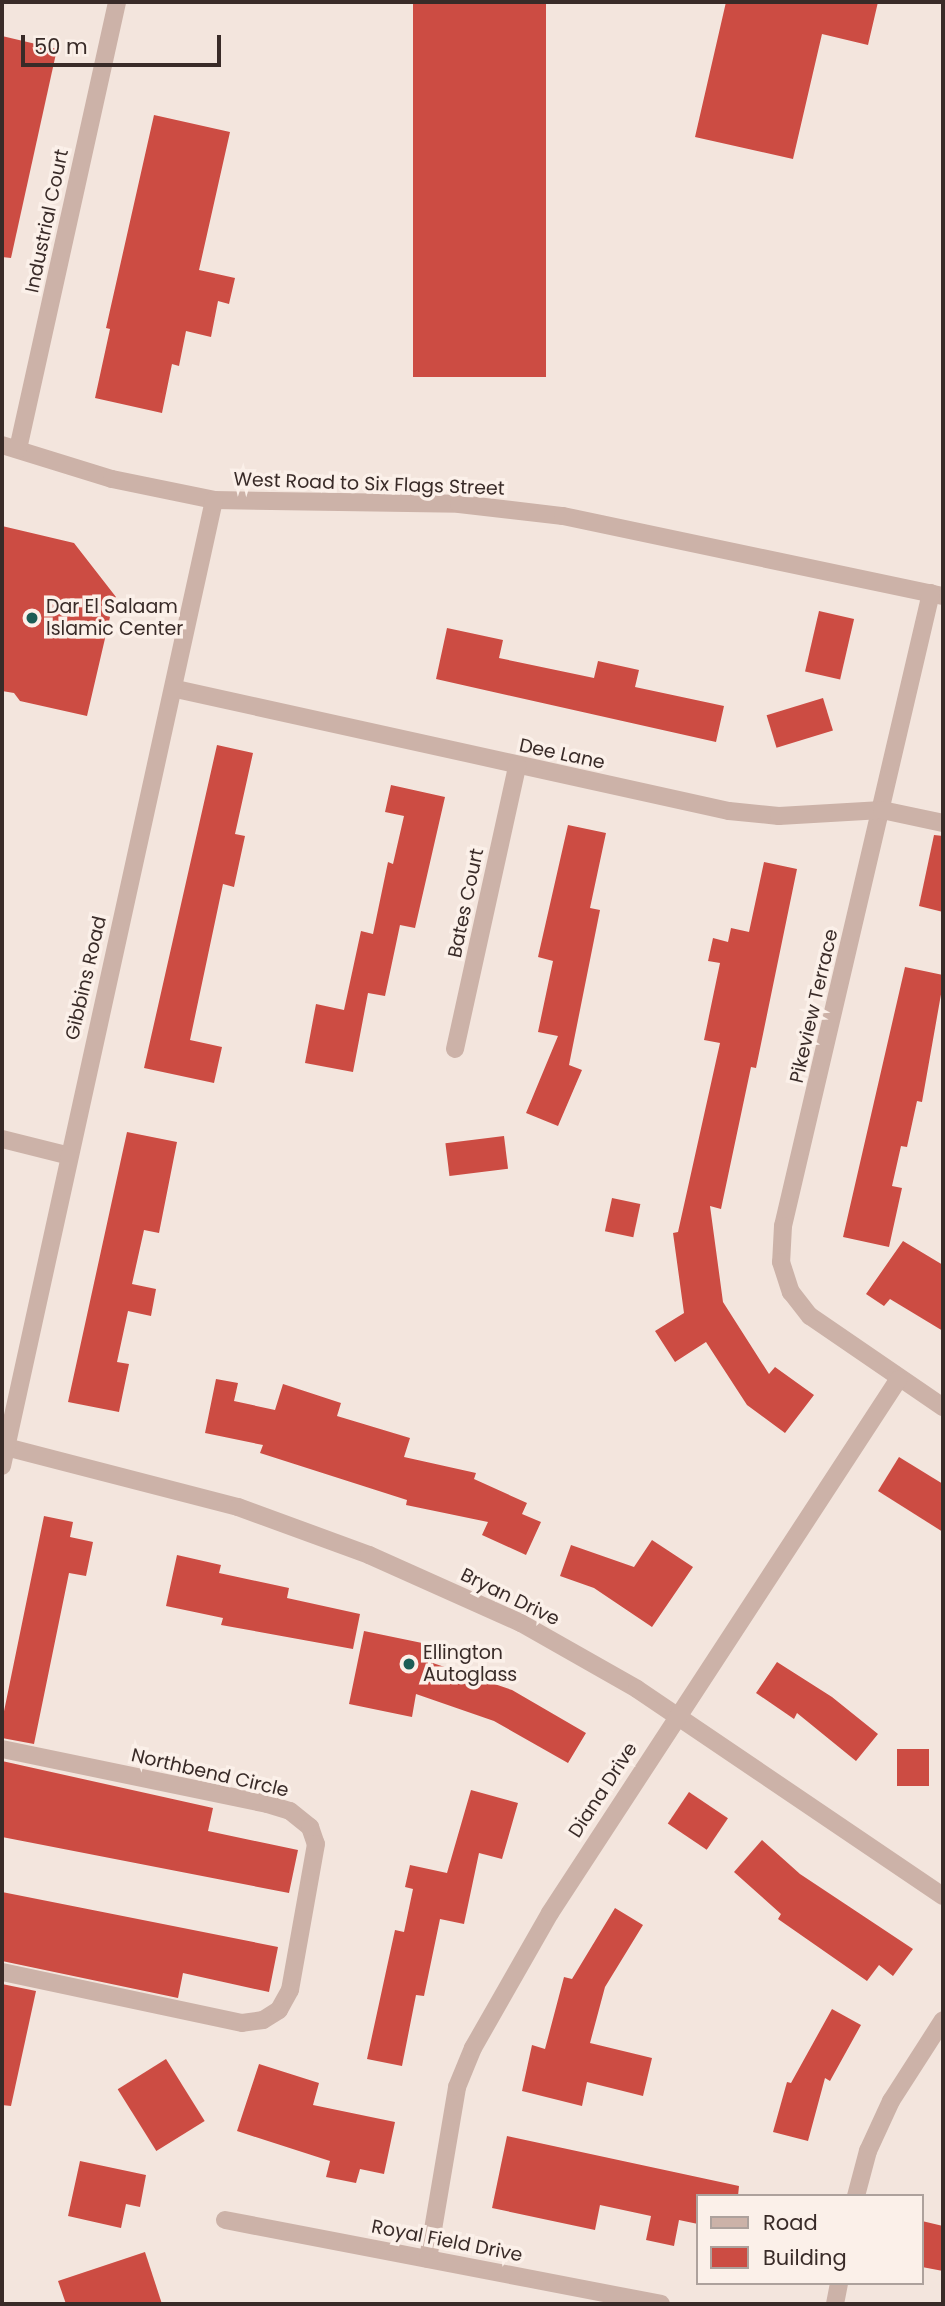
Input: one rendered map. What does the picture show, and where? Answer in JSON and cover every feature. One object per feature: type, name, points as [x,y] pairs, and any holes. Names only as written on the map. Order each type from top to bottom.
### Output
[{"type":"street","name":"Industrial Court","points":[[10,447],[117,2]]},
{"type":"street","name":"West Road to Six Flags Street","points":[[10,447],[112,480],[214,500],[459,504],[563,516],[937,595]]},
{"type":"street","name":"Gibbins Road","points":[[2,1466],[66,1155],[176,689],[214,500]]},
{"type":"street","name":"Pikeview Terrace","points":[[937,595],[882,810],[783,1226],[781,1262],[791,1292],[810,1316],[898,1380],[943,1407]]},
{"type":"street","name":"Dee Lane","points":[[176,689],[729,811],[779,816],[882,810],[943,823]]},
{"type":"street","name":"Bates Court","points":[[455,1049],[517,766]]},
{"type":"street","points":[[2,1139],[66,1155]]},
{"type":"street","name":"Diana Drive","points":[[428,2259],[457,2087],[473,2048],[550,1913],[676,1716],[898,1380]]},
{"type":"street","name":"Bryan Drive","points":[[6,1447],[238,1507],[369,1555],[521,1623],[676,1716],[943,1896]]},
{"type":"street","name":"Northbend Circle","points":[[2,1749],[267,1804],[290,1811],[310,1827],[316,1844],[290,1990],[279,2010],[263,2020],[242,2022],[2,1972]]},
{"type":"street","points":[[857,2194],[868,2151],[891,2101],[943,2020]]},
{"type":"street","name":"Royal Field Drive","points":[[225,2220],[661,2304]]},
{"type":"street","points":[[835,2304],[839,2285]]},
{"type":"building","points":[[413,2],[546,2],[546,377],[413,377]]},
{"type":"building","points":[[726,2],[878,2],[868,45],[822,34],[793,159],[695,137]]},
{"type":"building","points":[[2,36],[57,49],[11,258],[2,257]]},
{"type":"building","points":[[154,115],[230,132],[199,270],[235,278],[229,304],[218,301],[211,337],[186,331],[179,366],[172,364],[162,413],[95,398],[110,329],[106,328]]},
{"type":"building","points":[[2,526],[74,543],[116,597],[102,607],[110,617],[87,716],[20,701],[14,693],[2,691]]},
{"type":"building","points":[[819,611],[854,619],[840,680],[805,671]]},
{"type":"building","points":[[447,628],[503,640],[499,658],[594,678],[598,661],[639,670],[635,687],[724,706],[716,742],[436,679]]},
{"type":"building","points":[[823,698],[833,731],[777,748],[767,715]]},
{"type":"building","points":[[217,745],[253,753],[235,834],[245,836],[234,887],[223,884],[190,1040],[222,1047],[214,1083],[144,1068]]},
{"type":"building","points":[[391,785],[445,797],[415,928],[400,925],[385,996],[368,993],[353,1072],[305,1063],[316,1004],[344,1010],[361,931],[373,934],[388,862],[393,864],[404,816],[385,812]]},
{"type":"building","points":[[568,825],[606,833],[590,908],[600,910],[569,1065],[582,1070],[558,1126],[526,1113],[558,1036],[538,1032],[553,961],[538,957]]},
{"type":"building","points":[[934,835],[943,836],[943,912],[919,906]]},
{"type":"building","points":[[764,862],[797,869],[756,1068],[751,1067],[721,1209],[710,1206],[723,1302],[769,1374],[775,1367],[814,1395],[785,1433],[747,1405],[706,1342],[675,1362],[655,1331],[684,1313],[673,1233],[678,1232],[720,1043],[704,1040],[720,963],[708,961],[713,938],[728,942],[731,928],[749,932]]},
{"type":"building","points":[[905,967],[943,975],[943,983],[922,1102],[917,1101],[907,1147],[901,1146],[892,1186],[902,1188],[889,1247],[843,1237]]},
{"type":"building","points":[[127,1132],[177,1142],[159,1233],[144,1230],[132,1284],[156,1289],[151,1316],[128,1311],[117,1362],[129,1364],[119,1412],[68,1402]]},
{"type":"building","points":[[504,1136],[508,1169],[449,1176],[445,1143]]},
{"type":"building","points":[[612,1198],[640,1204],[633,1237],[605,1231]]},
{"type":"building","points":[[903,1241],[943,1265],[943,1331],[890,1299],[884,1306],[866,1294]]},
{"type":"building","points":[[216,1379],[238,1383],[234,1401],[275,1410],[283,1384],[341,1403],[337,1416],[410,1438],[404,1457],[476,1473],[474,1479],[527,1503],[522,1514],[541,1522],[526,1555],[482,1535],[488,1522],[406,1505],[407,1500],[260,1453],[263,1445],[205,1433]]},
{"type":"building","points":[[899,1457],[943,1484],[943,1532],[878,1491]]},
{"type":"building","points":[[44,1516],[73,1522],[70,1537],[93,1542],[86,1576],[69,1573],[34,1744],[2,1738],[2,1721]]},
{"type":"building","points":[[652,1540],[693,1567],[652,1627],[594,1588],[560,1576],[571,1545],[634,1567]]},
{"type":"building","points":[[177,1555],[221,1565],[219,1573],[289,1588],[287,1598],[360,1614],[353,1649],[221,1625],[223,1618],[166,1606]]},
{"type":"building","points":[[364,1631],[427,1644],[424,1660],[512,1690],[586,1733],[568,1763],[494,1721],[416,1694],[412,1717],[349,1704]]},
{"type":"building","points":[[777,1662],[832,1697],[878,1734],[856,1761],[797,1713],[794,1719],[756,1693]]},
{"type":"building","points":[[897,1749],[929,1749],[929,1786],[897,1786]]},
{"type":"building","points":[[2,1761],[213,1808],[208,1831],[298,1850],[289,1893],[2,1837]]},
{"type":"building","points":[[471,1790],[518,1803],[502,1859],[479,1853],[464,1924],[440,1919],[424,1996],[416,1995],[402,2066],[367,2059],[395,1930],[404,1932],[413,1889],[405,1887],[410,1865],[447,1873]]},
{"type":"building","points":[[689,1792],[728,1818],[707,1850],[668,1824]]},
{"type":"building","points":[[762,1840],[800,1874],[913,1949],[893,1976],[879,1965],[867,1981],[778,1919],[781,1914],[734,1872]]},
{"type":"building","points":[[2,1892],[278,1947],[269,1992],[183,1973],[178,1998],[2,1961]]},
{"type":"building","points":[[615,1908],[643,1925],[605,1987],[590,2043],[652,2058],[643,2096],[587,2082],[582,2106],[522,2091],[532,2045],[545,2049],[564,1977],[572,1979]]},
{"type":"building","points":[[2,1984],[36,1991],[11,2106],[2,2105]]},
{"type":"building","points":[[832,2009],[861,2025],[830,2081],[825,2078],[808,2141],[773,2132],[787,2082],[791,2083]]},
{"type":"building","points":[[166,2059],[205,2121],[156,2151],[118,2089]]},
{"type":"building","points":[[259,2064],[319,2083],[313,2105],[395,2122],[384,2174],[360,2169],[356,2183],[326,2177],[330,2161],[237,2131]]},
{"type":"building","points":[[507,2136],[739,2186],[738,2194],[696,2194],[696,2224],[679,2220],[674,2246],[646,2240],[651,2216],[600,2205],[595,2230],[492,2208]]},
{"type":"building","points":[[80,2161],[146,2175],[140,2207],[126,2204],[121,2228],[68,2216]]},
{"type":"building","points":[[924,2221],[943,2226],[943,2271],[924,2267]]},
{"type":"building","points":[[145,2252],[162,2304],[66,2304],[58,2281]]},
{"type":"place","name":"Dar El Salaam Islamic Center","points":[[32,618]]},
{"type":"place","name":"Ellington Autoglass","points":[[409,1664]]}]
